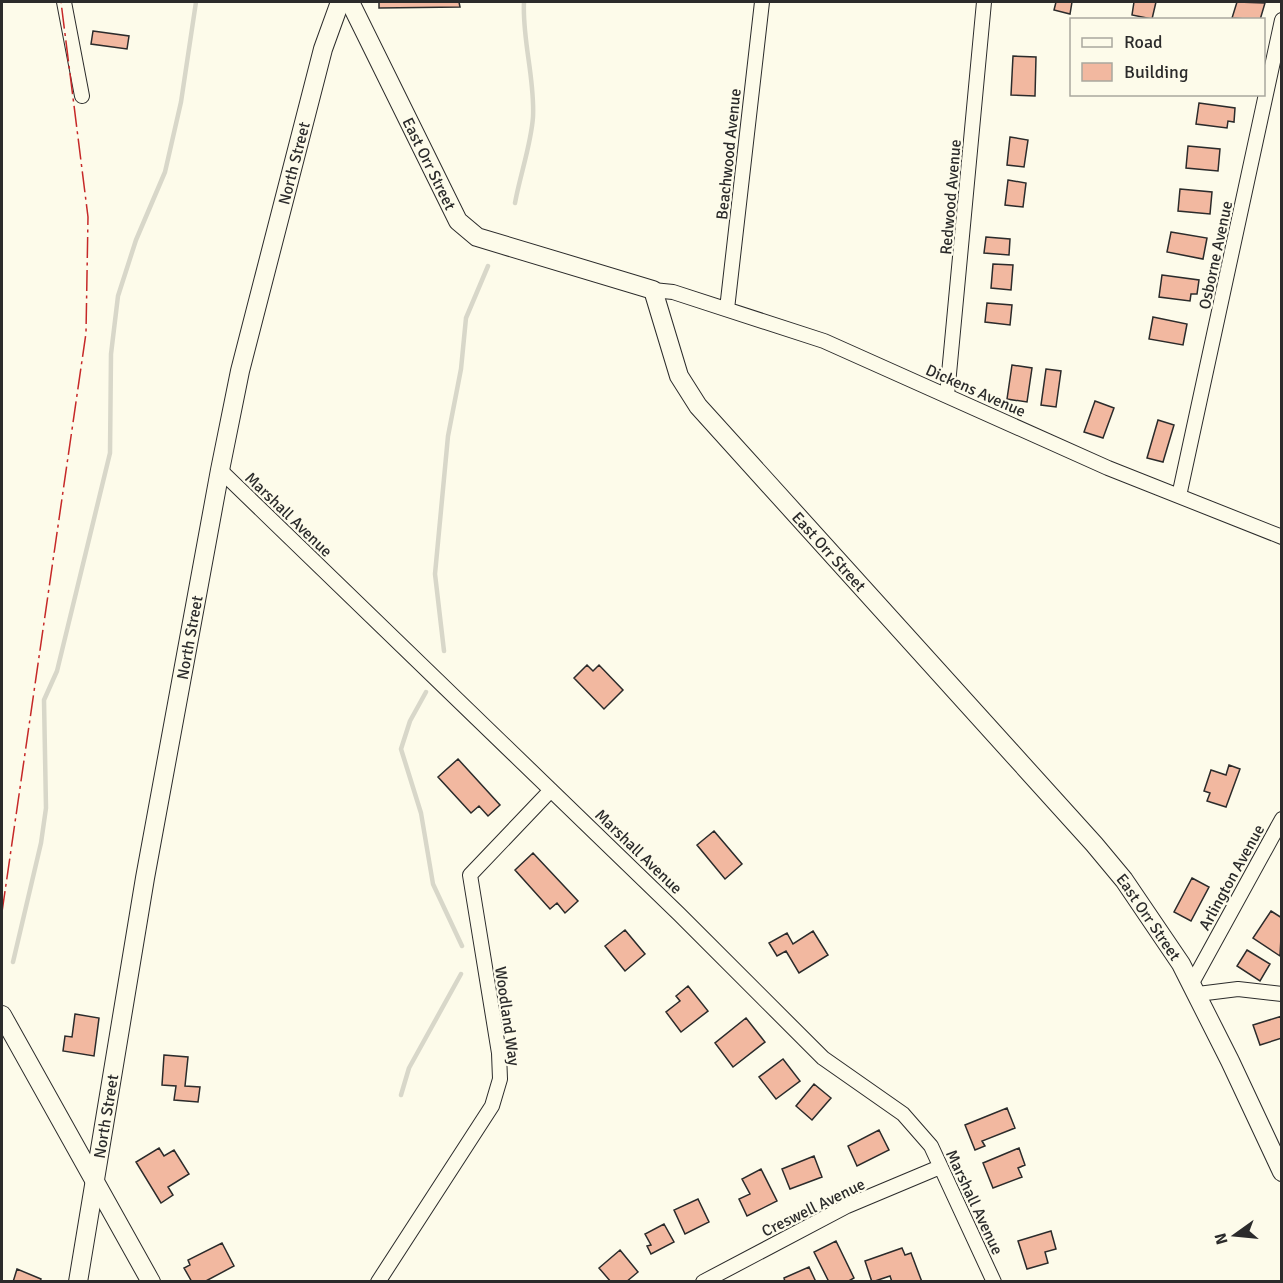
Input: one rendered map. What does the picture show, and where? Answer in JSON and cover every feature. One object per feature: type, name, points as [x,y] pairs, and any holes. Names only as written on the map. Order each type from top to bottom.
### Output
[{"type":"street","points":[[64,2],[82,96]]},
{"type":"street","name":"North Street","points":[[78,1281],[90,1216],[93,1176],[220,470],[240,371],[323,49],[340,2]]},
{"type":"street","name":"East Orr Street","points":[[350,2],[458,221],[477,237],[653,290],[679,376],[698,406],[1124,880],[1195,989],[1281,1172]]},
{"type":"street","name":"Beachwood Avenue","points":[[727,309],[762,2]]},
{"type":"street","name":"Redwood Avenue","points":[[947,395],[984,2]]},
{"type":"street","name":"Osborne Avenue","points":[[1265,95],[1281,20]]},
{"type":"street","name":"Osborne Avenue","points":[[1179,496],[1265,96]]},
{"type":"street","name":"Dickens Avenue","points":[[653,290],[673,292],[824,341],[1108,468],[1281,537]]},
{"type":"street","name":"Marshall Avenue","points":[[220,470],[551,790],[823,1058],[903,1114],[931,1146],[994,1281]]},
{"type":"street","name":"Woodland Way","points":[[378,1281],[492,1106],[500,1079],[499,1053],[470,875],[551,790]]},
{"type":"street","name":"Arlington Avenue","points":[[1195,989],[1281,819]]},
{"type":"street","points":[[1195,989],[1238,989],[1281,994]]},
{"type":"street","points":[[2,1015],[151,1281]]},
{"type":"street","name":"Creswell Avenue","points":[[702,1281],[847,1206],[940,1167]]},
{"type":"building","points":[[379,2],[459,2],[460,7],[379,8]]},
{"type":"building","points":[[1056,2],[1072,2],[1070,14],[1054,10]]},
{"type":"building","points":[[1134,2],[1156,2],[1152,18],[1132,15]]},
{"type":"building","points":[[1237,2],[1265,3],[1261,18],[1232,18]]},
{"type":"building","points":[[93,31],[129,36],[127,49],[91,44]]},
{"type":"building","points":[[1013,56],[1036,57],[1035,96],[1011,95]]},
{"type":"building","points":[[1199,103],[1235,108],[1234,122],[1228,121],[1227,128],[1196,124]]},
{"type":"building","points":[[1010,137],[1028,140],[1024,167],[1007,165]]},
{"type":"building","points":[[1188,146],[1220,149],[1218,171],[1186,168]]},
{"type":"building","points":[[1008,180],[1026,183],[1023,207],[1005,205]]},
{"type":"building","points":[[1180,189],[1212,192],[1210,214],[1178,211]]},
{"type":"building","points":[[1171,232],[1207,238],[1203,259],[1167,252]]},
{"type":"building","points":[[986,237],[1010,239],[1009,255],[984,253]]},
{"type":"building","points":[[993,264],[1013,265],[1011,290],[991,288]]},
{"type":"building","points":[[1162,275],[1199,280],[1197,294],[1191,294],[1190,301],[1159,297]]},
{"type":"building","points":[[987,303],[1012,305],[1010,325],[985,322]]},
{"type":"building","points":[[1153,317],[1187,324],[1183,345],[1149,339]]},
{"type":"building","points":[[1012,365],[1032,368],[1027,402],[1007,399]]},
{"type":"building","points":[[1046,369],[1061,371],[1056,407],[1041,405]]},
{"type":"building","points":[[1095,401],[1114,408],[1103,438],[1084,432]]},
{"type":"building","points":[[1158,420],[1174,425],[1163,462],[1147,458]]},
{"type":"building","points":[[587,665],[593,671],[599,665],[623,690],[604,709],[574,678]]},
{"type":"building","points":[[458,759],[500,805],[488,816],[479,806],[471,813],[438,777]]},
{"type":"building","points":[[1229,765],[1240,769],[1226,807],[1207,801],[1210,793],[1204,791],[1211,770],[1226,775]]},
{"type":"building","points":[[714,831],[742,864],[725,879],[697,845]]},
{"type":"building","points":[[533,853],[578,901],[565,913],[557,903],[550,909],[515,870]]},
{"type":"building","points":[[1192,878],[1209,887],[1191,921],[1174,912]]},
{"type":"building","points":[[1271,911],[1282,918],[1280,956],[1253,938]]},
{"type":"building","points":[[625,930],[645,954],[625,971],[605,946]]},
{"type":"building","points":[[813,931],[828,955],[799,973],[786,951],[777,956],[769,943],[787,933],[793,944]]},
{"type":"building","points":[[1247,950],[1270,964],[1260,981],[1237,966]]},
{"type":"building","points":[[688,986],[708,1011],[681,1032],[666,1012],[680,1001],[676,996]]},
{"type":"building","points":[[75,1014],[99,1018],[94,1056],[63,1051],[65,1036],[72,1037]]},
{"type":"building","points":[[1282,1016],[1282,1038],[1260,1045],[1253,1025]]},
{"type":"building","points":[[746,1018],[765,1042],[733,1067],[715,1043]]},
{"type":"building","points":[[164,1055],[188,1057],[185,1086],[200,1087],[198,1102],[174,1100],[176,1086],[162,1085]]},
{"type":"building","points":[[783,1059],[800,1081],[776,1099],[759,1077]]},
{"type":"building","points":[[814,1084],[831,1098],[812,1120],[796,1106]]},
{"type":"building","points":[[1007,1108],[1015,1128],[982,1141],[985,1146],[975,1150],[965,1125]]},
{"type":"building","points":[[879,1130],[889,1150],[857,1166],[848,1146]]},
{"type":"building","points":[[159,1148],[164,1156],[174,1150],[189,1174],[168,1187],[173,1195],[161,1203],[136,1162]]},
{"type":"building","points":[[1019,1148],[1025,1165],[1018,1168],[1022,1177],[993,1188],[983,1163]]},
{"type":"building","points":[[814,1156],[822,1177],[790,1189],[782,1169]]},
{"type":"building","points":[[761,1169],[777,1201],[747,1216],[739,1199],[750,1194],[742,1179]]},
{"type":"building","points":[[698,1199],[709,1222],[685,1234],[674,1210]]},
{"type":"building","points":[[664,1224],[674,1242],[651,1254],[647,1246],[651,1245],[645,1234]]},
{"type":"building","points":[[1051,1231],[1056,1249],[1045,1252],[1048,1263],[1027,1269],[1018,1241]]},
{"type":"building","points":[[836,1241],[854,1278],[847,1282],[829,1282],[814,1252]]},
{"type":"building","points":[[222,1243],[234,1266],[204,1282],[192,1282],[184,1268],[190,1265],[188,1260]]},
{"type":"building","points":[[902,1248],[905,1255],[911,1253],[922,1282],[892,1282],[890,1276],[872,1282],[865,1261]]},
{"type":"building","points":[[620,1250],[638,1272],[626,1282],[611,1282],[599,1268]]},
{"type":"building","points":[[809,1267],[816,1282],[785,1282],[784,1278]]},
{"type":"building","points":[[17,1269],[41,1279],[40,1282],[13,1282]]},
{"type":"waterway","points":[[13,962],[41,843],[46,808],[44,700],[57,671],[110,453],[111,354],[118,296],[136,240],[165,172],[181,102],[196,2]]},
{"type":"waterway","points":[[515,203],[533,117],[524,2]]},
{"type":"waterway","points":[[444,651],[435,574],[448,436],[461,369],[466,318],[488,266]]},
{"type":"waterway","points":[[426,692],[410,721],[401,749],[421,813],[433,884],[462,946]]},
{"type":"waterway","points":[[401,1095],[409,1068],[461,974]]},
{"type":"power","points":[[2,912],[86,333],[88,217],[61,2]]}]
